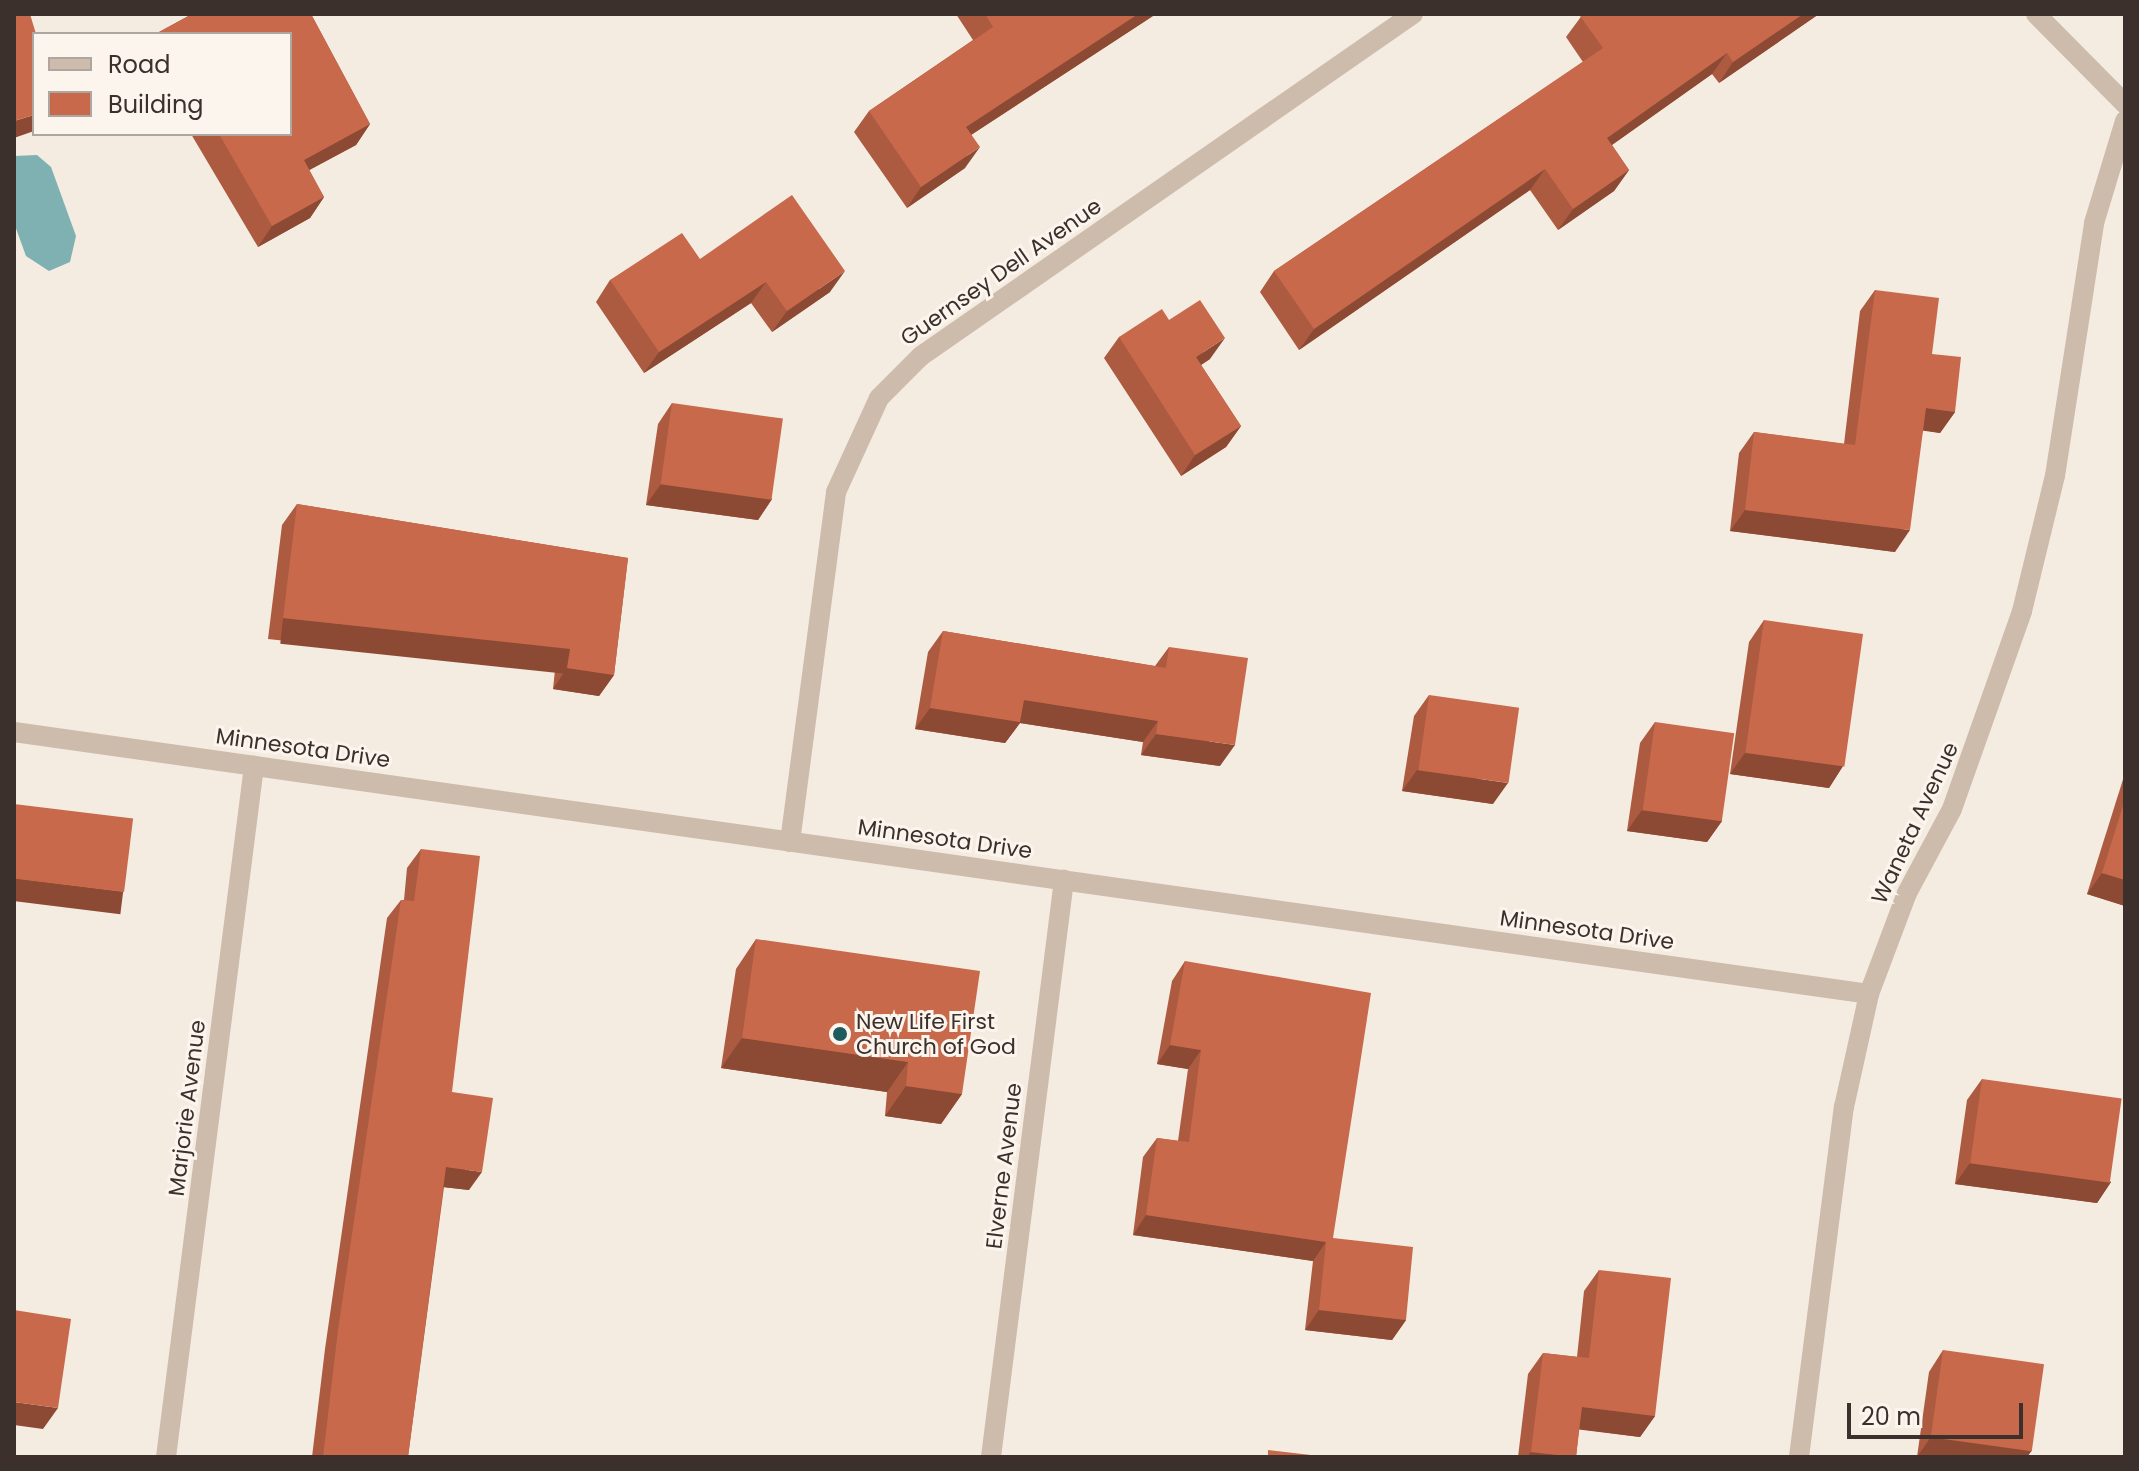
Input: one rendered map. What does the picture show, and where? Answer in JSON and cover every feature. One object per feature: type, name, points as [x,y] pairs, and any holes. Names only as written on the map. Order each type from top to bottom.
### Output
[{"type":"street","name":"Guernsey Dell Avenue","points":[[790,842],[836,492],[879,398],[921,356],[1413,14]]},
{"type":"street","points":[[2036,14],[2125,104]]},
{"type":"street","name":"Waneta Avenue","points":[[1799,1457],[1844,1107],[1869,994],[1907,893],[1968,769],[2022,611],[2055,476],[2094,223],[2125,121]]},
{"type":"street","name":"Minnesota Drive","points":[[14,732],[1869,994]]},
{"type":"street","name":"Marjorie Avenue","points":[[166,1457],[254,766]]},
{"type":"street","name":"Elverne Avenue","points":[[991,1457],[1064,880]]},
{"type":"water","points":[[37,155],[51,167],[76,236],[70,262],[49,271],[26,256],[14,223],[14,156]]},
{"type":"building","points":[[14,14],[30,14],[35,32],[32,32],[32,116],[14,121]]},
{"type":"building","points":[[192,14],[311,14],[370,124],[304,160],[324,197],[272,226],[220,136],[292,136],[292,32],[159,32]]},
{"type":"building","points":[[985,14],[1138,14],[966,127],[980,147],[921,187],[869,111],[993,27]]},
{"type":"building","points":[[1803,14],[1733,62],[1727,53],[1607,138],[1629,170],[1573,209],[1545,169],[1314,329],[1274,271],[1603,48],[1580,16]]},
{"type":"building","points":[[792,195],[845,271],[787,311],[766,282],[659,352],[610,280],[682,233],[700,259]]},
{"type":"building","points":[[1875,290],[1939,298],[1932,354],[1961,357],[1955,412],[1926,408],[1910,530],[1745,510],[1754,432],[1855,445]]},
{"type":"building","points":[[1200,300],[1225,338],[1196,357],[1241,426],[1195,455],[1119,337],[1162,309],[1169,320]]},
{"type":"building","points":[[672,403],[783,419],[771,500],[661,484]]},
{"type":"building","points":[[297,504],[628,558],[614,675],[567,668],[570,649],[283,618]]},
{"type":"building","points":[[1764,620],[1863,634],[1844,767],[1745,753]]},
{"type":"building","points":[[943,631],[1166,668],[1169,647],[1248,658],[1235,745],[1156,734],[1158,721],[1024,700],[1020,722],[930,708]]},
{"type":"building","points":[[1429,695],[1519,708],[1509,783],[1418,770]]},
{"type":"building","points":[[1655,722],[1734,733],[1722,821],[1643,810]]},
{"type":"building","points":[[2125,799],[2125,880],[2102,873]]},
{"type":"building","points":[[14,804],[133,819],[124,892],[14,879]]},
{"type":"building","points":[[421,849],[480,856],[452,1092],[493,1098],[482,1172],[446,1167],[408,1457],[323,1457],[338,1330],[401,900],[414,901]]},
{"type":"building","name":"New Life First Church of God","points":[[756,939],[980,971],[962,1094],[906,1086],[908,1062],[742,1038]]},
{"type":"building","points":[[1185,961],[1371,993],[1333,1238],[1413,1247],[1406,1320],[1319,1310],[1326,1242],[1146,1215],[1157,1138],[1189,1142],[1201,1050],[1170,1045]]},
{"type":"building","points":[[1982,1079],[2122,1099],[2110,1183],[1970,1163]]},
{"type":"building","points":[[1599,1270],[1671,1278],[1655,1416],[1582,1407],[1576,1457],[1531,1452],[1543,1353],[1589,1358]]},
{"type":"building","points":[[14,1310],[71,1319],[58,1408],[14,1402]]},
{"type":"building","points":[[1943,1350],[2044,1364],[2032,1451],[1931,1437]]},
{"type":"building","points":[[1268,1450],[1328,1457],[1268,1457]]},
{"type":"place","name":"New Life First Church of God","points":[[840,1034]]}]
